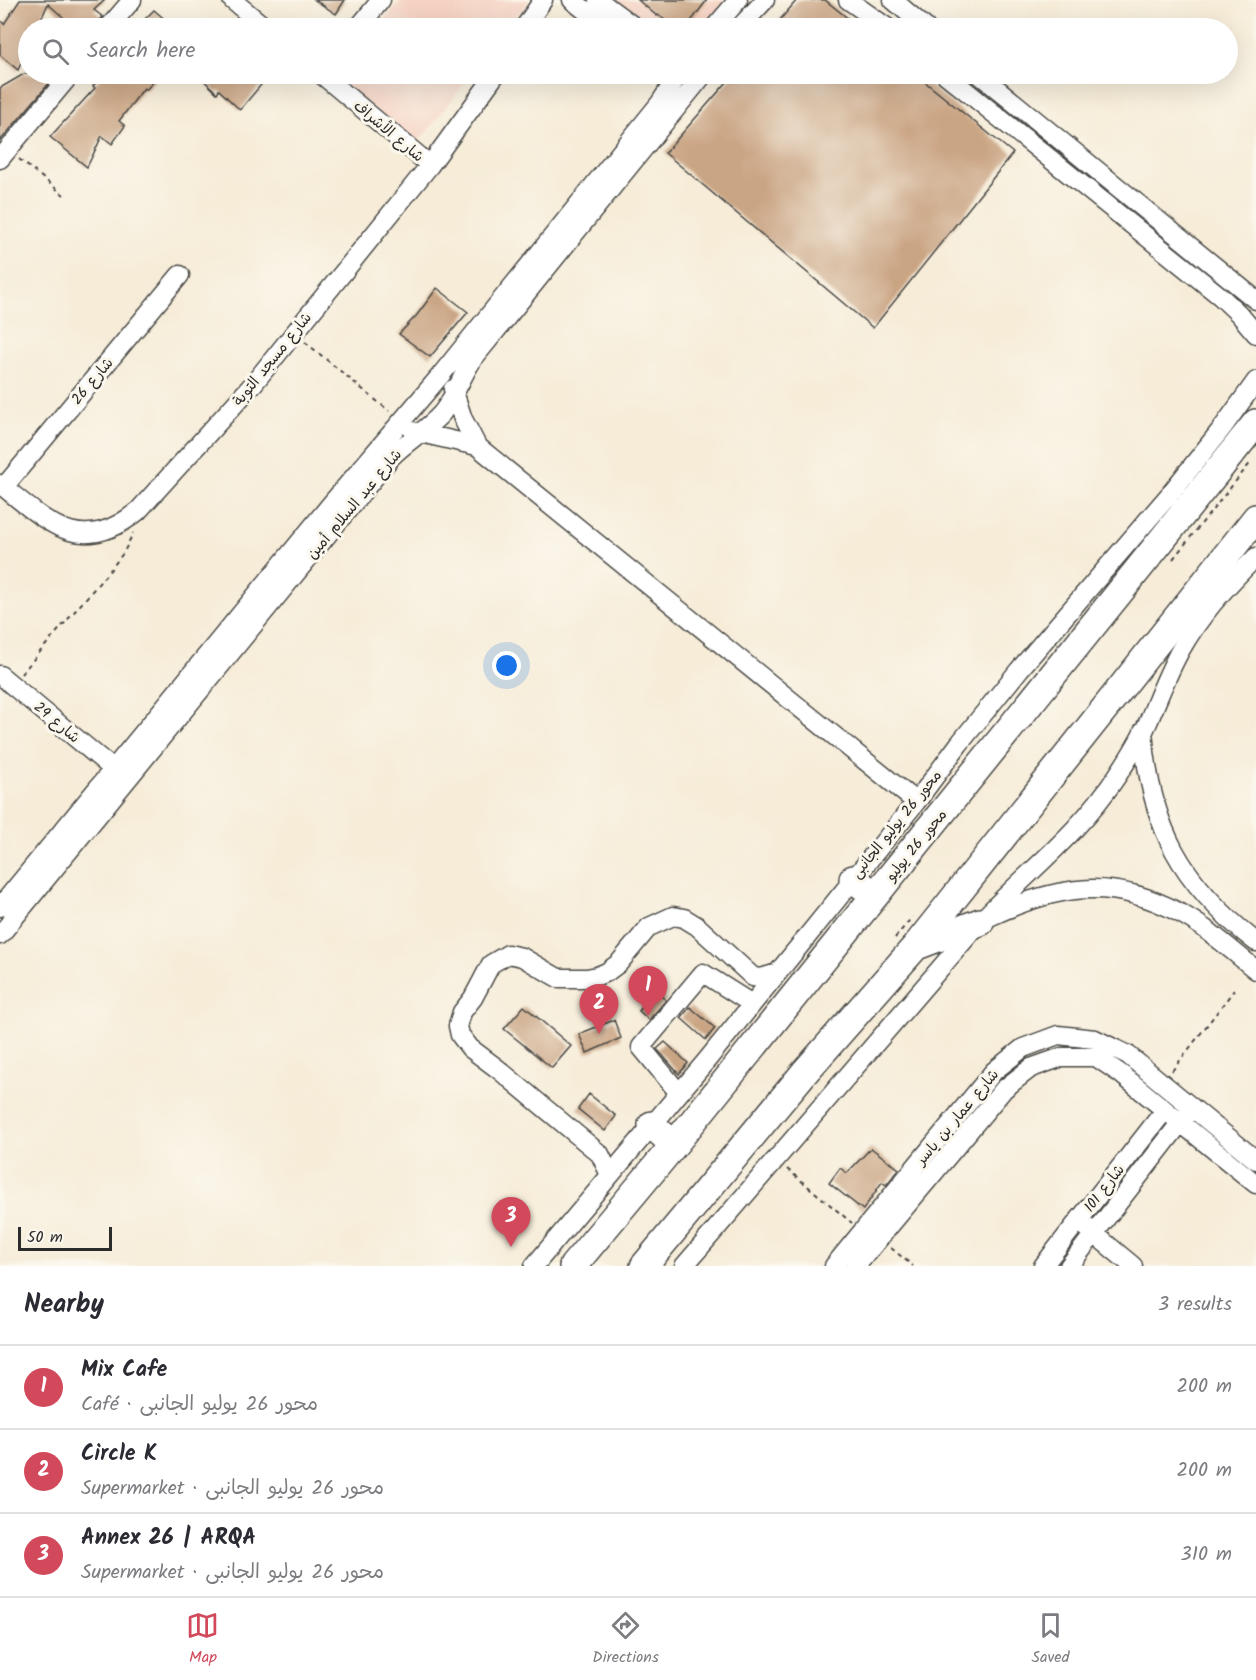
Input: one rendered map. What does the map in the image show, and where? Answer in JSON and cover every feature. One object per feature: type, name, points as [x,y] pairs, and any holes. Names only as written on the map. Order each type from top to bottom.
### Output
[{"type":"highway","name":"محور 26 يوليو","points":[[573,1266],[674,1145],[1256,423]]},
{"type":"highway","points":[[644,1266],[804,1072],[916,946],[1256,518]]},
{"type":"highway","points":[[853,879],[876,895]]},
{"type":"highway","points":[[916,946],[980,922]]},
{"type":"highway","points":[[652,1125],[674,1145]]},
{"type":"street","points":[[117,18],[132,0]]},
{"type":"street","points":[[232,0],[254,18]]},
{"type":"street","points":[[366,18],[381,0]]},
{"type":"street","points":[[531,18],[543,0]]},
{"type":"street","points":[[572,0],[594,18]]},
{"type":"street","points":[[598,0],[622,18]]},
{"type":"street","points":[[723,18],[738,0]]},
{"type":"street","points":[[748,18],[765,0]]},
{"type":"street","points":[[849,0],[874,18]]},
{"type":"street","points":[[892,0],[914,18]]},
{"type":"street","points":[[4,154],[63,84]]},
{"type":"street","name":"شارع الأشراف","points":[[333,84],[430,165]]},
{"type":"street","name":"شارع مسجد التوبة","points":[[2,485],[49,523],[67,531],[86,534],[105,531],[123,524],[138,511],[254,383],[430,165],[489,84]]},
{"type":"street","name":"شارع عبد السلام أمين","points":[[0,935],[403,419],[660,103],[670,84]]},
{"type":"street","name":"شارع عبد السلام أمين","points":[[0,907],[113,769],[391,457],[440,416],[473,359],[696,84]]},
{"type":"street","points":[[958,84],[1220,296],[1256,334]]},
{"type":"street","points":[[992,84],[1254,298],[1239,314]]},
{"type":"street","points":[[1054,162],[1068,146]]},
{"type":"street","name":"شارع 26","points":[[2,485],[180,275]]},
{"type":"street","points":[[440,376],[448,380],[463,419],[477,446],[915,802]]},
{"type":"street","name":"محور 26 يوليو الجانبى","points":[[534,1266],[752,1004],[1019,670],[1170,494],[1256,381]]},
{"type":"street","points":[[403,419],[408,428],[414,432],[477,446]]},
{"type":"street","points":[[684,1266],[980,922],[1011,888],[1043,862],[1079,825],[1117,776],[1143,731],[1186,640],[1229,584],[1256,557]]},
{"type":"street","name":"شارع 29","points":[[6,680],[113,769]]},
{"type":"street","points":[[1143,731],[1153,795],[1174,851],[1206,898],[1219,912],[1256,942]]},
{"type":"street","points":[[980,922],[1019,903],[1047,894],[1081,888],[1115,891],[1148,899],[1179,913],[1255,966]]},
{"type":"street","points":[[610,1175],[600,1154],[470,1048],[460,1035],[458,1026],[462,1012],[473,998],[491,964],[508,954],[522,957],[558,978],[597,976],[619,963],[649,927],[673,916],[684,918],[697,926],[753,977],[761,978],[777,973]]},
{"type":"street","points":[[679,1093],[641,1047],[704,973],[752,1004]]},
{"type":"street","name":"شارع عمار بن ياسر","points":[[856,1266],[872,1234],[973,1096],[994,1071],[1023,1048],[1058,1035],[1095,1039],[1128,1055],[1256,1160]]},
{"type":"street","name":"شارع عمار بن ياسر","points":[[834,1266],[872,1234],[1004,1089],[1031,1068],[1062,1057],[1096,1057],[1121,1074],[1256,1184]]},
{"type":"street","points":[[973,1096],[988,1108]]},
{"type":"street","name":"شارع 101","points":[[1069,1266],[1191,1108]]},
{"type":"street","name":"شارع 101","points":[[1043,1266],[1165,1110]]},
{"type":"street","points":[[1079,1221],[1133,1266]]},
{"type":"path","points":[[4,154],[64,195]]},
{"type":"path","points":[[294,333],[403,419]]},
{"type":"path","points":[[6,680],[124,552],[133,532],[138,511]]},
{"type":"path","points":[[1163,1084],[1234,990]]},
{"type":"path","points":[[776,1159],[913,1266]]},
{"type":"shaded area","points":[[402,0],[530,0],[515,18],[385,18]]},
{"type":"shaded area","points":[[591,0],[745,0],[729,18],[614,18]]},
{"type":"shaded area","points":[[342,84],[464,84],[417,144]]},
{"type":"building","points":[[20,0],[105,0],[94,10],[102,18],[64,18],[48,4],[42,18],[18,18],[18,70],[0,55],[0,20],[4,24]]},
{"type":"building","points":[[315,0],[345,0],[336,14]]},
{"type":"building","points":[[638,0],[707,0],[694,18],[657,16]]},
{"type":"building","points":[[797,0],[825,0],[848,18],[782,18]]},
{"type":"building","points":[[154,10],[163,18],[146,18]]},
{"type":"building","points":[[18,78],[18,84],[48,84],[0,141],[0,88]]},
{"type":"building","points":[[95,84],[151,84],[146,90],[144,88],[119,121],[125,126],[112,144],[102,136],[87,167],[50,137],[95,88],[93,86]]},
{"type":"building","points":[[208,84],[262,84],[240,110],[219,90],[217,93]]},
{"type":"building","points":[[725,84],[927,84],[1013,153],[873,328],[665,153]]},
{"type":"building","points":[[437,288],[468,312],[430,357],[399,334]]},
{"type":"building","points":[[655,991],[666,1000],[649,1020],[639,1011]]},
{"type":"building","points":[[524,1006],[571,1046],[552,1068],[504,1029]]},
{"type":"building","points":[[690,1007],[715,1028],[706,1040],[681,1018]]},
{"type":"building","points":[[614,1020],[621,1038],[587,1053],[579,1034]]},
{"type":"building","points":[[665,1042],[688,1063],[679,1074],[657,1049]]},
{"type":"building","points":[[589,1094],[616,1116],[605,1131],[578,1109]]},
{"type":"building","points":[[871,1148],[899,1169],[886,1185],[882,1182],[863,1210],[829,1183],[840,1168],[847,1173]]},
{"type":"place","name":"Mix Cafe","points":[[648,1016]]},
{"type":"place","name":"Circle K","points":[[599,1034]]},
{"type":"place","name":"Annex 26 | ARQA","points":[[511,1247]]}]
